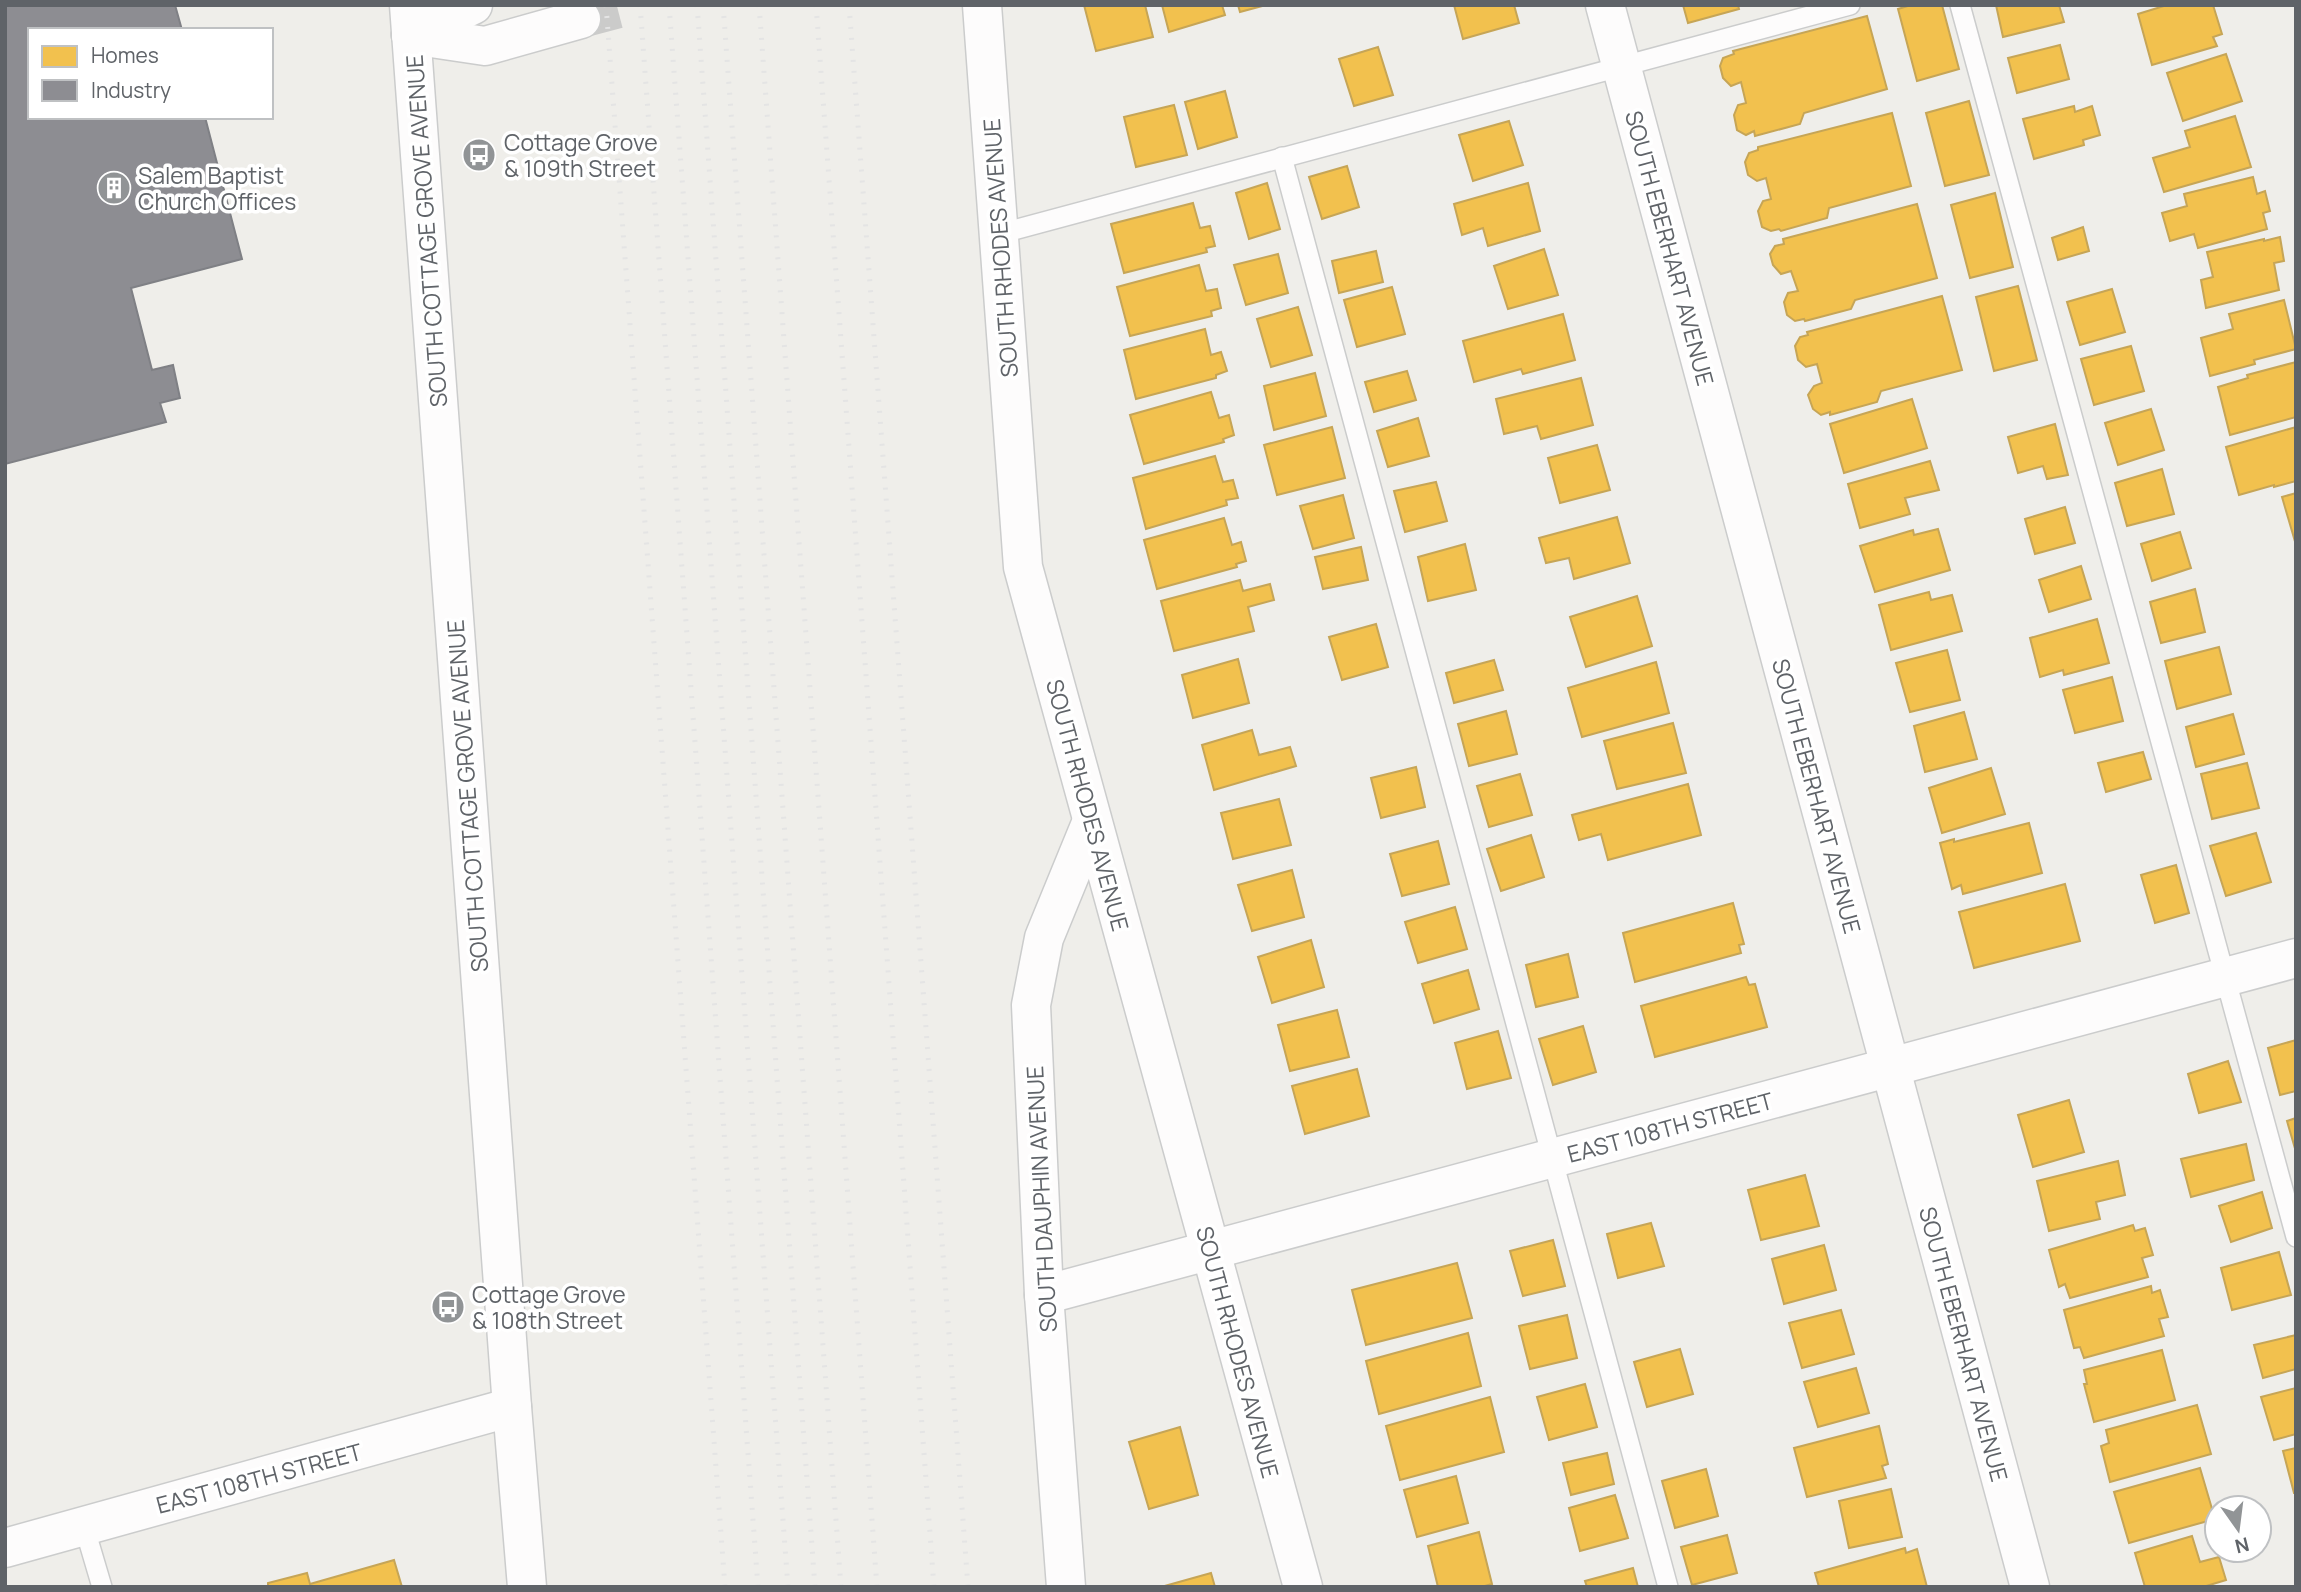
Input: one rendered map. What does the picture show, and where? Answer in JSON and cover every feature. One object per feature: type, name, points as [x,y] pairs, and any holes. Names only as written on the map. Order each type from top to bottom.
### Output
[{"type":"street","points":[[410,20],[473,5]]},
{"type":"street","name":"SOUTH RHODES AVENUE","points":[[982,5],[1023,567],[1303,1587]]},
{"type":"street","name":"SOUTH EBERHART AVENUE","points":[[1605,5],[2030,1587]]},
{"type":"street","points":[[410,20],[485,46],[581,19]]},
{"type":"street","name":"SOUTH COTTAGE GROVE AVENUE","points":[[410,20],[527,1587]]},
{"type":"street","name":"SOUTH DAUPHIN AVENUE","points":[[1066,1587],[1044,1295],[1031,1005],[1044,938],[1092,821]]},
{"type":"street","name":"EAST 108TH STREET","points":[[1044,1295],[2296,958]]},
{"type":"street","name":"EAST 108TH STREET","points":[[5,1548],[512,1407]]},
{"type":"lane","points":[[999,234],[1850,5]]},
{"type":"lane","points":[[1960,5],[2296,1237]]},
{"type":"lane","points":[[1282,158],[1668,1587]]},
{"type":"lane","points":[[84,1526],[102,1587]]},
{"type":"building: Homes","points":[[1084,5],[1145,5],[1153,37],[1096,51]]},
{"type":"building: Homes","points":[[1162,5],[1222,5],[1225,15],[1169,32]]},
{"type":"building: Homes","points":[[1238,5],[1266,5],[1240,12]]},
{"type":"building: Homes","points":[[1454,5],[1514,5],[1519,23],[1463,39]]},
{"type":"building: Homes","points":[[1683,5],[1738,5],[1739,9],[1688,23]]},
{"type":"building: Homes","points":[[1911,5],[1942,5],[1959,69],[1917,81],[1898,9]]},
{"type":"building: Homes","points":[[1996,5],[2059,5],[2064,22],[2003,37]]},
{"type":"building: Homes","points":[[2167,5],[2213,5],[2222,34],[2213,37],[2217,46],[2152,65],[2138,14]]},
{"type":"building: Homes","points":[[1867,16],[1887,89],[1804,113],[1800,124],[1755,136],[1754,131],[1746,135],[1737,130],[1734,115],[1738,105],[1746,103],[1741,82],[1731,86],[1723,78],[1720,66],[1723,58],[1734,54],[1733,51]]},
{"type":"building: Homes","points":[[2060,45],[2069,79],[2017,93],[2008,58]]},
{"type":"building: Homes","points":[[1378,47],[1393,95],[1354,106],[1339,59]]},
{"type":"building: Homes","points":[[2226,54],[2242,101],[2183,121],[2167,73]]},
{"type":"building: Homes","points":[[1225,91],[1237,137],[1198,149],[1185,102]]},
{"type":"building: Homes","points":[[1969,101],[1989,175],[1945,186],[1926,113]]},
{"type":"building: Homes","points":[[1174,105],[1187,155],[1136,167],[1124,117]]},
{"type":"building: Homes","points":[[2074,106],[2075,112],[2092,106],[2100,135],[2083,140],[2084,145],[2034,159],[2023,119]]},
{"type":"building: Homes","points":[[1892,113],[1911,186],[1829,208],[1827,218],[1781,231],[1762,227],[1758,211],[1763,201],[1771,199],[1766,178],[1757,181],[1748,175],[1745,162],[1749,153],[1758,150],[1758,147]]},
{"type":"building: Homes","points":[[2235,116],[2251,167],[2164,192],[2153,158],[2190,147],[2185,131]]},
{"type":"building: Homes","points":[[1509,121],[1523,165],[1473,181],[1459,135]]},
{"type":"building: Homes","points":[[1347,166],[1359,207],[1322,219],[1309,177]]},
{"type":"building: Homes","points":[[2253,177],[2257,194],[2265,191],[2270,211],[2263,213],[2267,229],[2198,248],[2194,234],[2170,241],[2162,213],[2187,206],[2184,194]]},
{"type":"building: Homes","points":[[1267,183],[1280,229],[1249,239],[1236,193]]},
{"type":"building: Homes","points":[[1528,183],[1540,231],[1488,246],[1483,228],[1462,235],[1454,204]]},
{"type":"building: Homes","points":[[1995,193],[2013,267],[1970,278],[1951,205]]},
{"type":"building: Homes","points":[[1193,203],[1200,228],[1210,226],[1215,246],[1206,248],[1207,252],[1124,273],[1111,224]]},
{"type":"building: Homes","points":[[1917,204],[1937,278],[1855,300],[1851,309],[1805,321],[1795,321],[1787,315],[1784,302],[1788,293],[1798,291],[1791,271],[1781,274],[1773,265],[1770,254],[1775,246],[1784,244],[1783,239]]},
{"type":"building: Homes","points":[[2083,227],[2089,251],[2058,260],[2052,238]]},
{"type":"building: Homes","points":[[2280,237],[2284,261],[2274,263],[2279,290],[2206,308],[2201,280],[2213,277],[2207,252]]},
{"type":"building: Homes","points":[[1544,249],[1558,295],[1508,309],[1494,266]]},
{"type":"building: Homes","points":[[1376,251],[1383,282],[1339,293],[1332,261]]},
{"type":"building: Homes","points":[[1278,254],[1288,293],[1246,305],[1234,265]]},
{"type":"building: Homes","points":[[1199,265],[1206,291],[1217,289],[1221,308],[1211,311],[1212,316],[1130,336],[1117,287]]},
{"type":"building: Homes","points":[[2018,286],[2037,360],[1994,371],[1976,297]]},
{"type":"building: Homes","points":[[1392,287],[1405,334],[1357,347],[1344,300]]},
{"type":"building: Homes","points":[[2112,289],[2125,332],[2080,345],[2067,302]]},
{"type":"building: Homes","points":[[1942,296],[1962,370],[1881,391],[1877,402],[1830,415],[1830,412],[1821,415],[1813,409],[1808,395],[1814,386],[1822,383],[1817,364],[1806,367],[1798,360],[1795,346],[1800,337],[1808,335],[1807,332]]},
{"type":"building: Homes","points":[[2284,300],[2296,349],[2210,376],[2201,338],[2233,329],[2229,314]]},
{"type":"building: Homes","points":[[1298,307],[1312,355],[1271,367],[1257,319]]},
{"type":"building: Homes","points":[[1563,314],[1575,360],[1523,374],[1521,369],[1474,382],[1463,341]]},
{"type":"building: Homes","points":[[1205,329],[1211,355],[1221,352],[1227,371],[1216,375],[1216,378],[1136,399],[1124,350]]},
{"type":"building: Homes","points":[[2131,346],[2144,391],[2094,405],[2081,359]]},
{"type":"building: Homes","points":[[2296,362],[2296,417],[2230,435],[2218,387],[2248,378],[2247,375]]},
{"type":"building: Homes","points":[[1407,371],[1416,400],[1374,412],[1365,382]]},
{"type":"building: Homes","points":[[1315,373],[1326,416],[1274,430],[1264,386]]},
{"type":"building: Homes","points":[[1581,378],[1593,425],[1541,439],[1537,426],[1504,434],[1496,399]]},
{"type":"building: Homes","points":[[1211,392],[1219,418],[1229,415],[1234,435],[1223,439],[1224,442],[1144,464],[1130,415]]},
{"type":"building: Homes","points":[[1912,399],[1927,448],[1844,473],[1830,424]]},
{"type":"building: Homes","points":[[2151,409],[2164,450],[2118,465],[2105,423]]},
{"type":"building: Homes","points":[[1418,418],[1429,456],[1388,467],[1377,431]]},
{"type":"building: Homes","points":[[2055,424],[2068,475],[2047,479],[2043,466],[2018,473],[2008,437]]},
{"type":"building: Homes","points":[[1332,427],[1345,478],[1277,495],[1264,445]]},
{"type":"building: Homes","points":[[2296,427],[2296,481],[2239,495],[2226,447]]},
{"type":"building: Homes","points":[[1597,445],[1610,490],[1560,503],[1548,458]]},
{"type":"building: Homes","points":[[1215,456],[1223,482],[1233,480],[1238,498],[1226,500],[1227,505],[1146,529],[1133,478]]},
{"type":"building: Homes","points":[[1930,461],[1939,490],[1905,498],[1910,514],[1860,528],[1848,484]]},
{"type":"building: Homes","points":[[2162,469],[2174,514],[2127,526],[2115,483]]},
{"type":"building: Homes","points":[[1436,482],[1447,521],[1405,532],[1394,491]]},
{"type":"building: Homes","points":[[2296,493],[2296,545],[2282,497]]},
{"type":"building: Homes","points":[[1343,495],[1354,538],[1313,549],[1300,506]]},
{"type":"building: Homes","points":[[2065,507],[2075,543],[2035,554],[2025,519]]},
{"type":"building: Homes","points":[[1617,517],[1630,563],[1574,579],[1569,558],[1546,563],[1539,538]]},
{"type":"building: Homes","points":[[1224,518],[1232,545],[1241,542],[1246,561],[1236,564],[1237,567],[1157,589],[1144,540]]},
{"type":"building: Homes","points":[[1938,529],[1950,570],[1875,592],[1860,546],[1913,530],[1914,535]]},
{"type":"building: Homes","points":[[2180,532],[2191,568],[2152,581],[2141,544]]},
{"type":"building: Homes","points":[[1465,544],[1476,590],[1428,601],[1418,557]]},
{"type":"building: Homes","points":[[1361,547],[1368,580],[1323,589],[1315,557]]},
{"type":"building: Homes","points":[[2081,566],[2091,599],[2049,612],[2039,580]]},
{"type":"building: Homes","points":[[1240,580],[1243,591],[1270,584],[1274,600],[1248,607],[1254,631],[1174,651],[1161,601]]},
{"type":"building: Homes","points":[[2195,589],[2205,632],[2161,643],[2150,602]]},
{"type":"building: Homes","points":[[1929,592],[1931,600],[1952,595],[1962,631],[1891,650],[1879,605]]},
{"type":"building: Homes","points":[[1637,596],[1652,646],[1586,667],[1570,617]]},
{"type":"building: Homes","points":[[2097,619],[2109,663],[2064,675],[2063,670],[2040,677],[2030,638]]},
{"type":"building: Homes","points":[[1376,624],[1388,667],[1342,680],[1329,637]]},
{"type":"building: Homes","points":[[2219,647],[2231,694],[2177,709],[2165,661]]},
{"type":"building: Homes","points":[[1947,650],[1960,700],[1910,712],[1896,663]]},
{"type":"building: Homes","points":[[1238,659],[1249,703],[1193,718],[1182,675]]},
{"type":"building: Homes","points":[[1494,660],[1503,690],[1454,703],[1446,673]]},
{"type":"building: Homes","points":[[1656,662],[1669,713],[1582,737],[1568,688]]},
{"type":"building: Homes","points":[[2112,677],[2123,721],[2075,733],[2063,690]]},
{"type":"building: Homes","points":[[1506,711],[1517,754],[1469,766],[1458,724]]},
{"type":"building: Homes","points":[[1964,712],[1977,759],[1925,772],[1914,726]]},
{"type":"building: Homes","points":[[2233,714],[2244,754],[2196,767],[2186,727]]},
{"type":"building: Homes","points":[[1673,723],[1686,773],[1617,789],[1604,741]]},
{"type":"building: Homes","points":[[1252,730],[1259,755],[1290,747],[1296,766],[1214,790],[1202,745]]},
{"type":"building: Homes","points":[[2143,752],[2151,779],[2106,792],[2098,763]]},
{"type":"building: Homes","points":[[2247,763],[2259,808],[2212,819],[2201,774]]},
{"type":"building: Homes","points":[[1416,767],[1425,807],[1381,818],[1371,778]]},
{"type":"building: Homes","points":[[1991,768],[2005,814],[1942,833],[1929,788]]},
{"type":"building: Homes","points":[[1520,774],[1532,815],[1489,827],[1477,786]]},
{"type":"building: Homes","points":[[1688,784],[1701,835],[1608,860],[1601,834],[1579,840],[1572,815]]},
{"type":"building: Homes","points":[[1279,799],[1291,845],[1233,859],[1221,813]]},
{"type":"building: Homes","points":[[2029,823],[2042,873],[1963,894],[1961,885],[1952,889],[1940,843]]},
{"type":"building: Homes","points":[[2256,833],[2271,882],[2226,896],[2210,846]]},
{"type":"building: Homes","points":[[1531,835],[1544,877],[1501,891],[1487,849]]},
{"type":"building: Homes","points":[[1438,841],[1449,884],[1402,896],[1390,854]]},
{"type":"building: Homes","points":[[2176,865],[2189,913],[2155,923],[2141,875]]},
{"type":"building: Homes","points":[[1292,870],[1304,917],[1252,931],[1238,885]]},
{"type":"building: Homes","points":[[2065,884],[2080,941],[1974,968],[1959,912]]},
{"type":"building: Homes","points":[[1733,903],[1744,944],[1739,945],[1741,953],[1635,982],[1623,933]]},
{"type":"building: Homes","points":[[1455,907],[1467,949],[1418,963],[1405,922]]},
{"type":"building: Homes","points":[[1311,940],[1324,987],[1272,1003],[1258,957]]},
{"type":"building: Homes","points":[[1568,954],[1578,997],[1536,1007],[1526,965]]},
{"type":"building: Homes","points":[[1468,970],[1479,1009],[1434,1023],[1422,984]]},
{"type":"building: Homes","points":[[1746,977],[1749,985],[1755,984],[1767,1027],[1655,1057],[1641,1006]]},
{"type":"building: Homes","points":[[1337,1010],[1349,1057],[1290,1071],[1278,1025]]},
{"type":"building: Homes","points":[[1583,1026],[1596,1072],[1553,1085],[1539,1039]]},
{"type":"building: Homes","points":[[1498,1031],[1511,1078],[1467,1089],[1455,1043]]},
{"type":"building: Homes","points":[[2296,1040],[2296,1091],[2280,1095],[2268,1048]]},
{"type":"building: Homes","points":[[2228,1061],[2241,1102],[2199,1113],[2188,1074]]},
{"type":"building: Homes","points":[[1357,1069],[1369,1116],[1305,1134],[1292,1086]]},
{"type":"building: Homes","points":[[2069,1100],[2084,1152],[2033,1167],[2018,1115]]},
{"type":"building: Homes","points":[[2296,1118],[2296,1152],[2287,1121]]},
{"type":"building: Homes","points":[[2246,1144],[2254,1180],[2191,1197],[2181,1159]]},
{"type":"building: Homes","points":[[2118,1161],[2125,1195],[2096,1202],[2100,1219],[2049,1231],[2037,1181]]},
{"type":"building: Homes","points":[[1805,1175],[1819,1226],[1761,1240],[1748,1190]]},
{"type":"building: Homes","points":[[2262,1192],[2272,1228],[2231,1242],[2219,1206]]},
{"type":"building: Homes","points":[[1651,1223],[1664,1266],[1618,1278],[1607,1234]]},
{"type":"building: Homes","points":[[2133,1225],[2135,1231],[2145,1228],[2153,1255],[2142,1258],[2148,1277],[2070,1298],[2065,1284],[2059,1287],[2049,1250]]},
{"type":"building: Homes","points":[[1553,1240],[1565,1286],[1523,1296],[1510,1251]]},
{"type":"building: Homes","points":[[1824,1245],[1836,1290],[1784,1304],[1772,1259]]},
{"type":"building: Homes","points":[[2279,1252],[2291,1295],[2232,1310],[2221,1268]]},
{"type":"building: Homes","points":[[1457,1263],[1472,1318],[1366,1345],[1352,1290]]},
{"type":"building: Homes","points":[[2151,1286],[2152,1293],[2160,1290],[2168,1317],[2159,1319],[2164,1336],[2084,1358],[2080,1347],[2074,1348],[2064,1310]]},
{"type":"building: Homes","points":[[1841,1310],[1854,1354],[1802,1368],[1789,1323]]},
{"type":"building: Homes","points":[[1567,1315],[1577,1358],[1530,1369],[1519,1326]]},
{"type":"building: Homes","points":[[1468,1333],[1481,1386],[1379,1414],[1366,1361]]},
{"type":"building: Homes","points":[[2296,1335],[2296,1369],[2263,1378],[2254,1345]]},
{"type":"building: Homes","points":[[1680,1349],[1693,1394],[1647,1407],[1634,1362]]},
{"type":"building: Homes","points":[[2162,1350],[2175,1400],[2094,1422],[2084,1384],[2087,1384],[2084,1370]]},
{"type":"building: Homes","points":[[1856,1368],[1869,1413],[1818,1427],[1804,1382]]},
{"type":"building: Homes","points":[[1585,1384],[1597,1427],[1549,1440],[1537,1397]]},
{"type":"building: Homes","points":[[2296,1388],[2296,1434],[2274,1440],[2261,1397]]},
{"type":"building: Homes","points":[[1490,1397],[1504,1452],[1400,1480],[1386,1426]]},
{"type":"building: Homes","points":[[2197,1405],[2211,1454],[2110,1482],[2101,1446],[2109,1443],[2106,1430]]},
{"type":"building: Homes","points":[[1879,1426],[1888,1464],[1882,1466],[1886,1478],[1807,1497],[1794,1448]]},
{"type":"building: Homes","points":[[1180,1427],[1198,1495],[1149,1509],[1129,1442]]},
{"type":"building: Homes","points":[[2296,1448],[2296,1493],[2294,1493],[2283,1451]]},
{"type":"building: Homes","points":[[1607,1453],[1614,1484],[1571,1495],[1563,1463]]},
{"type":"building: Homes","points":[[2200,1468],[2208,1494],[2203,1494],[2203,1522],[2129,1543],[2114,1492]]},
{"type":"building: Homes","points":[[1706,1469],[1718,1516],[1675,1528],[1662,1481]]},
{"type":"building: Homes","points":[[1456,1476],[1468,1523],[1417,1537],[1404,1490]]},
{"type":"building: Homes","points":[[1891,1489],[1902,1537],[1849,1548],[1839,1501]]},
{"type":"building: Homes","points":[[1615,1495],[1628,1538],[1580,1551],[1569,1508]]},
{"type":"building: Homes","points":[[1479,1532],[1492,1584],[1481,1587],[1438,1587],[1428,1546]]},
{"type":"building: Homes","points":[[1727,1535],[1737,1573],[1692,1585],[1681,1547]]},
{"type":"building: Homes","points":[[2192,1536],[2200,1562],[2221,1564],[2226,1580],[2203,1587],[2145,1587],[2135,1553]]},
{"type":"building: Homes","points":[[1905,1548],[1906,1553],[1917,1549],[1927,1587],[1819,1587],[1815,1573]]},
{"type":"building: Homes","points":[[394,1560],[402,1587],[268,1587],[268,1583],[307,1573],[310,1584]]},
{"type":"building: Homes","points":[[1633,1568],[1638,1587],[1587,1587],[1585,1581]]},
{"type":"building: Homes","points":[[1211,1573],[1215,1587],[1161,1587]]},
{"type":"building: Industry","name":"Salem Baptist Church Offices","points":[[5,5],[175,5],[181,28],[28,28],[28,119],[206,119],[242,259],[131,288],[152,370],[173,365],[180,398],[160,403],[166,422],[5,464]]},
{"type":"tunnel","points":[[581,19],[635,5]]},
{"type":"railway","points":[[606,5],[725,1587]]},
{"type":"railway","points":[[640,5],[758,1587]]},
{"type":"railway","points":[[669,5],[788,1587]]},
{"type":"railway","points":[[697,5],[815,1587]]},
{"type":"railway","points":[[723,5],[841,1587]]},
{"type":"railway","points":[[759,5],[877,1587]]},
{"type":"railway","points":[[816,5],[934,1587]]},
{"type":"railway","points":[[849,5],[968,1587]]},
{"type":"place","name":"Cottage Grove & 109th Street","points":[[479,155]]},
{"type":"place","name":"Salem Baptist Church Offices","points":[[114,188]]},
{"type":"place","name":"Cottage Grove & 108th Street","points":[[448,1307]]}]
